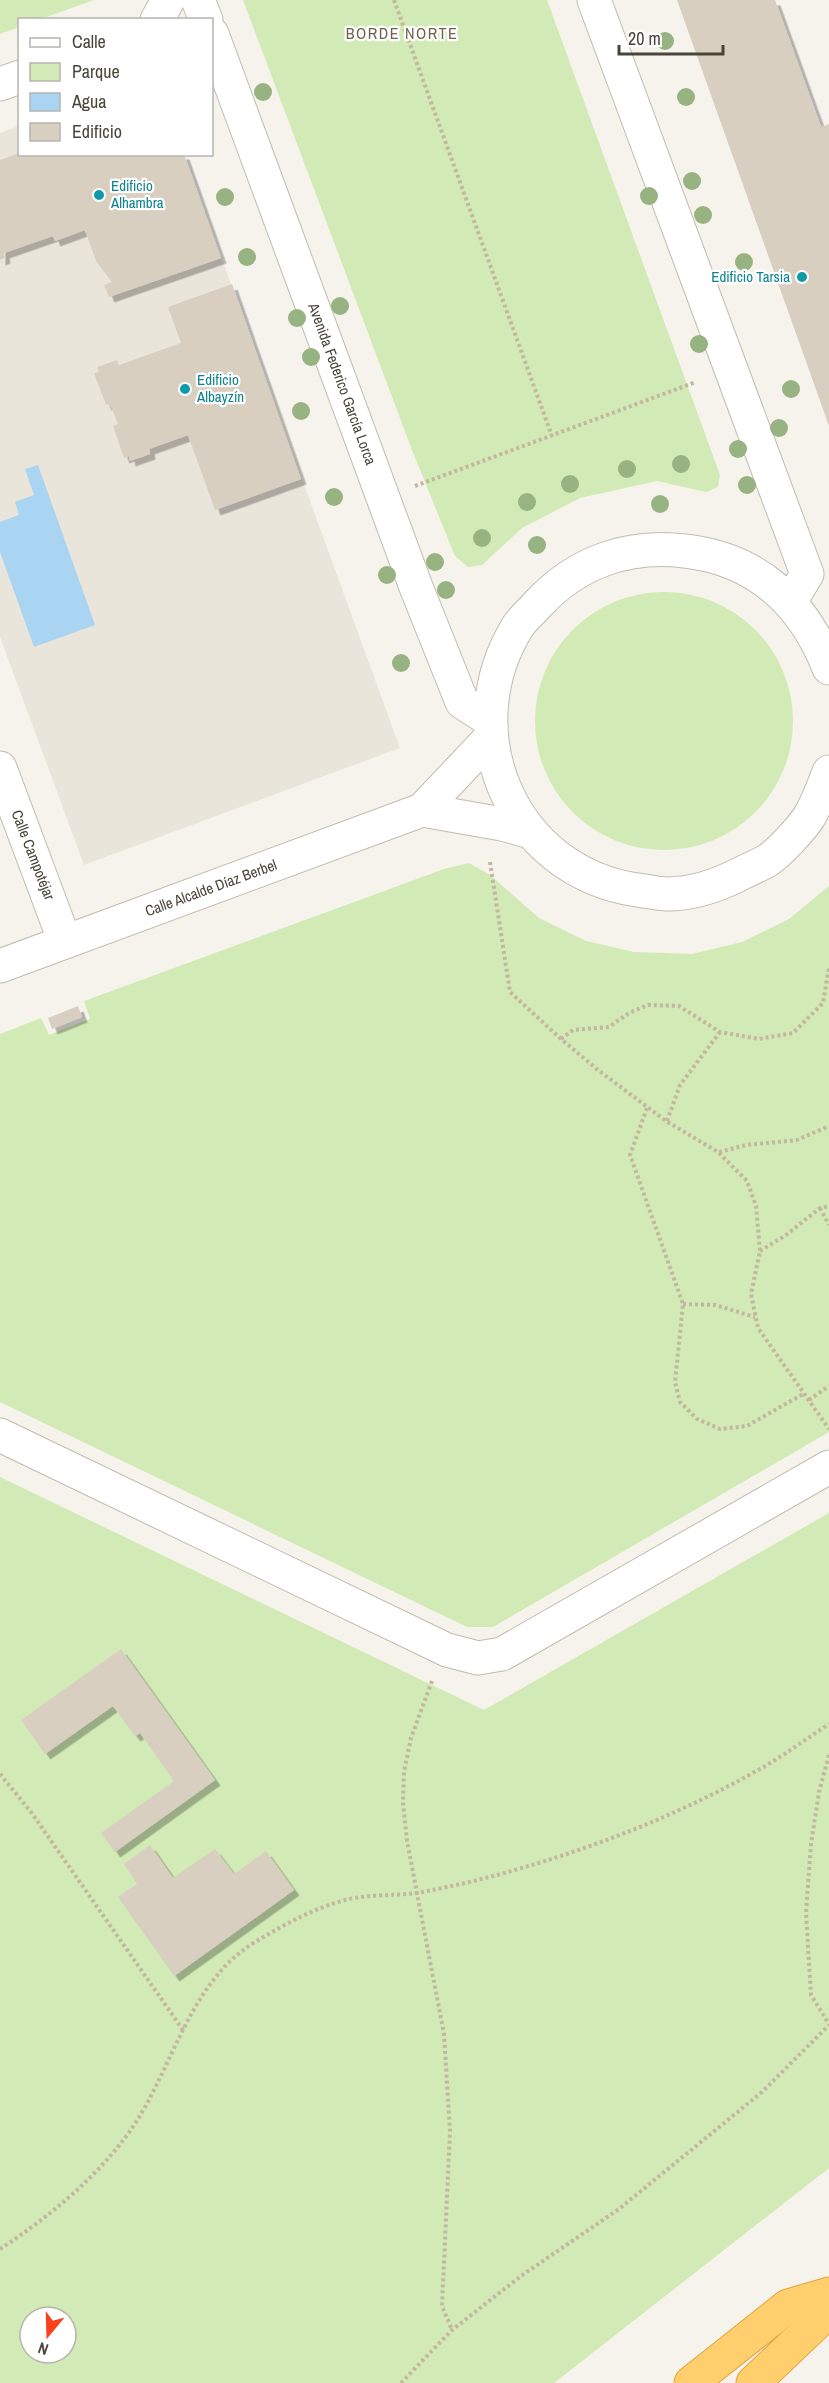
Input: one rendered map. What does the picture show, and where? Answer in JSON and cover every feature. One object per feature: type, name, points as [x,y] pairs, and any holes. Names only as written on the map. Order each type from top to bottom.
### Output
[{"type":"highway","points":[[691,2383],[788,2306],[829,2294]]},
{"type":"highway","points":[[753,2383],[829,2311]]},
{"type":"street","points":[[158,18],[168,0]]},
{"type":"street","points":[[198,0],[205,18]]},
{"type":"street","points":[[594,0],[807,574],[806,609],[829,668]]},
{"type":"street","name":"Avenida Federico García Lorca","points":[[214,44],[416,587],[462,702],[490,729]]},
{"type":"street","points":[[0,84],[18,78]]},
{"type":"street","points":[[806,609],[754,573],[710,554],[657,548],[602,559],[556,585],[519,625],[497,672],[490,729],[496,765],[512,804],[531,832],[568,865],[611,886],[666,894],[718,886],[770,859],[809,818],[829,772]]},
{"type":"street","name":"Calle Alcalde Díaz Berbel","points":[[0,966],[422,810],[490,729]]},
{"type":"street","name":"Calle Campotéjar","points":[[0,768],[65,942]]},
{"type":"street","points":[[422,810],[502,824],[531,832]]},
{"type":"street","points":[[0,1435],[447,1650],[478,1658],[502,1654],[829,1467]]},
{"type":"path","points":[[394,0],[552,436]]},
{"type":"path","points":[[414,486],[696,382]]},
{"type":"path","points":[[490,862],[510,992],[561,1039],[647,1108],[718,1152],[747,1181],[756,1206],[760,1251],[750,1294],[758,1328],[829,1429]]},
{"type":"path","points":[[561,1039],[573,1030],[609,1027],[629,1013],[648,1005],[679,1006],[720,1032],[759,1039],[793,1033],[823,1003],[829,968]]},
{"type":"path","points":[[823,1003],[829,1002]]},
{"type":"path","points":[[666,1121],[680,1085],[720,1032]]},
{"type":"path","points":[[647,1108],[630,1155],[683,1304],[675,1382],[680,1402],[697,1419],[720,1429],[747,1426],[803,1394]]},
{"type":"path","points":[[718,1152],[746,1145],[797,1140],[829,1126]]},
{"type":"path","points":[[760,1251],[786,1235],[820,1208],[829,1206]]},
{"type":"path","points":[[820,1208],[829,1225]]},
{"type":"path","points":[[683,1304],[715,1305],[755,1317]]},
{"type":"path","points":[[809,1400],[829,1386]]},
{"type":"path","points":[[434,1676],[411,1738],[404,1772],[403,1803],[406,1841],[444,2034],[450,2131],[442,2307],[452,2330]]},
{"type":"path","points":[[0,2249],[36,2225],[71,2196],[104,2161],[136,2122],[197,2004],[218,1975],[249,1946],[299,1917],[347,1899],[417,1893],[496,1875],[590,1847],[644,1827],[760,1769],[829,1724]]},
{"type":"path","points":[[401,2383],[452,2330],[521,2276],[619,2209],[762,2092],[829,2024],[811,1995],[807,1913],[811,1844],[819,1792],[829,1755]]},
{"type":"path","points":[[0,1774],[31,1812],[183,2030]]},
{"type":"shaded area","points":[[18,126],[18,156],[184,156],[400,748],[84,865],[0,637],[0,133]]},
{"type":"green space","points":[[0,0],[94,0],[44,18],[18,18],[18,27],[0,34]]},
{"type":"green space","points":[[243,0],[547,0],[720,475],[718,487],[706,492],[657,481],[580,498],[522,528],[482,565],[468,567],[455,556],[412,450]]},
{"type":"green space","points":[[651,592],[677,592],[702,597],[725,607],[746,621],[764,639],[778,660],[788,683],[793,721],[788,759],[778,782],[764,803],[746,821],[725,835],[702,845],[677,850],[651,850],[626,845],[603,835],[582,821],[564,803],[550,782],[540,759],[535,734],[535,708],[540,683],[550,660],[564,639],[582,621],[603,607],[626,597]]},
{"type":"green space","points":[[469,863],[490,875],[539,918],[586,941],[634,952],[692,954],[742,942],[789,919],[829,886],[829,1432],[493,1627],[467,1627],[0,1402],[0,1034],[41,1018],[49,1035],[90,1019],[84,1001],[444,869]]},
{"type":"green space","points":[[0,1477],[484,1710],[829,1513],[829,2168],[554,2383],[0,2383]]},
{"type":"water","points":[[38,465],[95,625],[34,647],[0,552],[0,522],[19,515],[15,502],[34,495],[25,469]]},
{"type":"building","name":"Edificio Tarsia","points":[[677,0],[775,0],[821,127],[829,124],[829,426]]},
{"type":"building","name":"Edificio Alhambra","points":[[18,154],[18,156],[185,156],[221,258],[109,297],[104,285],[112,282],[96,261],[85,230],[55,241],[53,236],[4,253],[5,258],[0,260],[0,160]]},
{"type":"building","name":"Edificio Albayzín","points":[[232,284],[301,479],[215,510],[188,435],[149,449],[150,454],[130,461],[129,456],[124,458],[113,426],[118,424],[110,404],[106,405],[94,373],[99,372],[97,367],[117,360],[119,365],[181,343],[168,307]]},
{"type":"building","points":[[78,1006],[82,1017],[52,1029],[48,1018]]},
{"type":"building","points":[[121,1649],[215,1780],[115,1852],[101,1833],[174,1781],[140,1733],[135,1736],[113,1706],[45,1754],[21,1720]]},
{"type":"building","points":[[150,1845],[173,1878],[215,1849],[234,1874],[266,1851],[294,1890],[174,1976],[118,1897],[137,1884],[124,1864]]},
{"type":"place","name":"Edificio Alhambra","points":[[99,195]]},
{"type":"place","name":"Edificio Tarsia","points":[[802,277]]},
{"type":"place","name":"Edificio Albayzín","points":[[185,389]]},
{"type":"district","name":"BORDE NORTE","points":[[402,33]]}]
